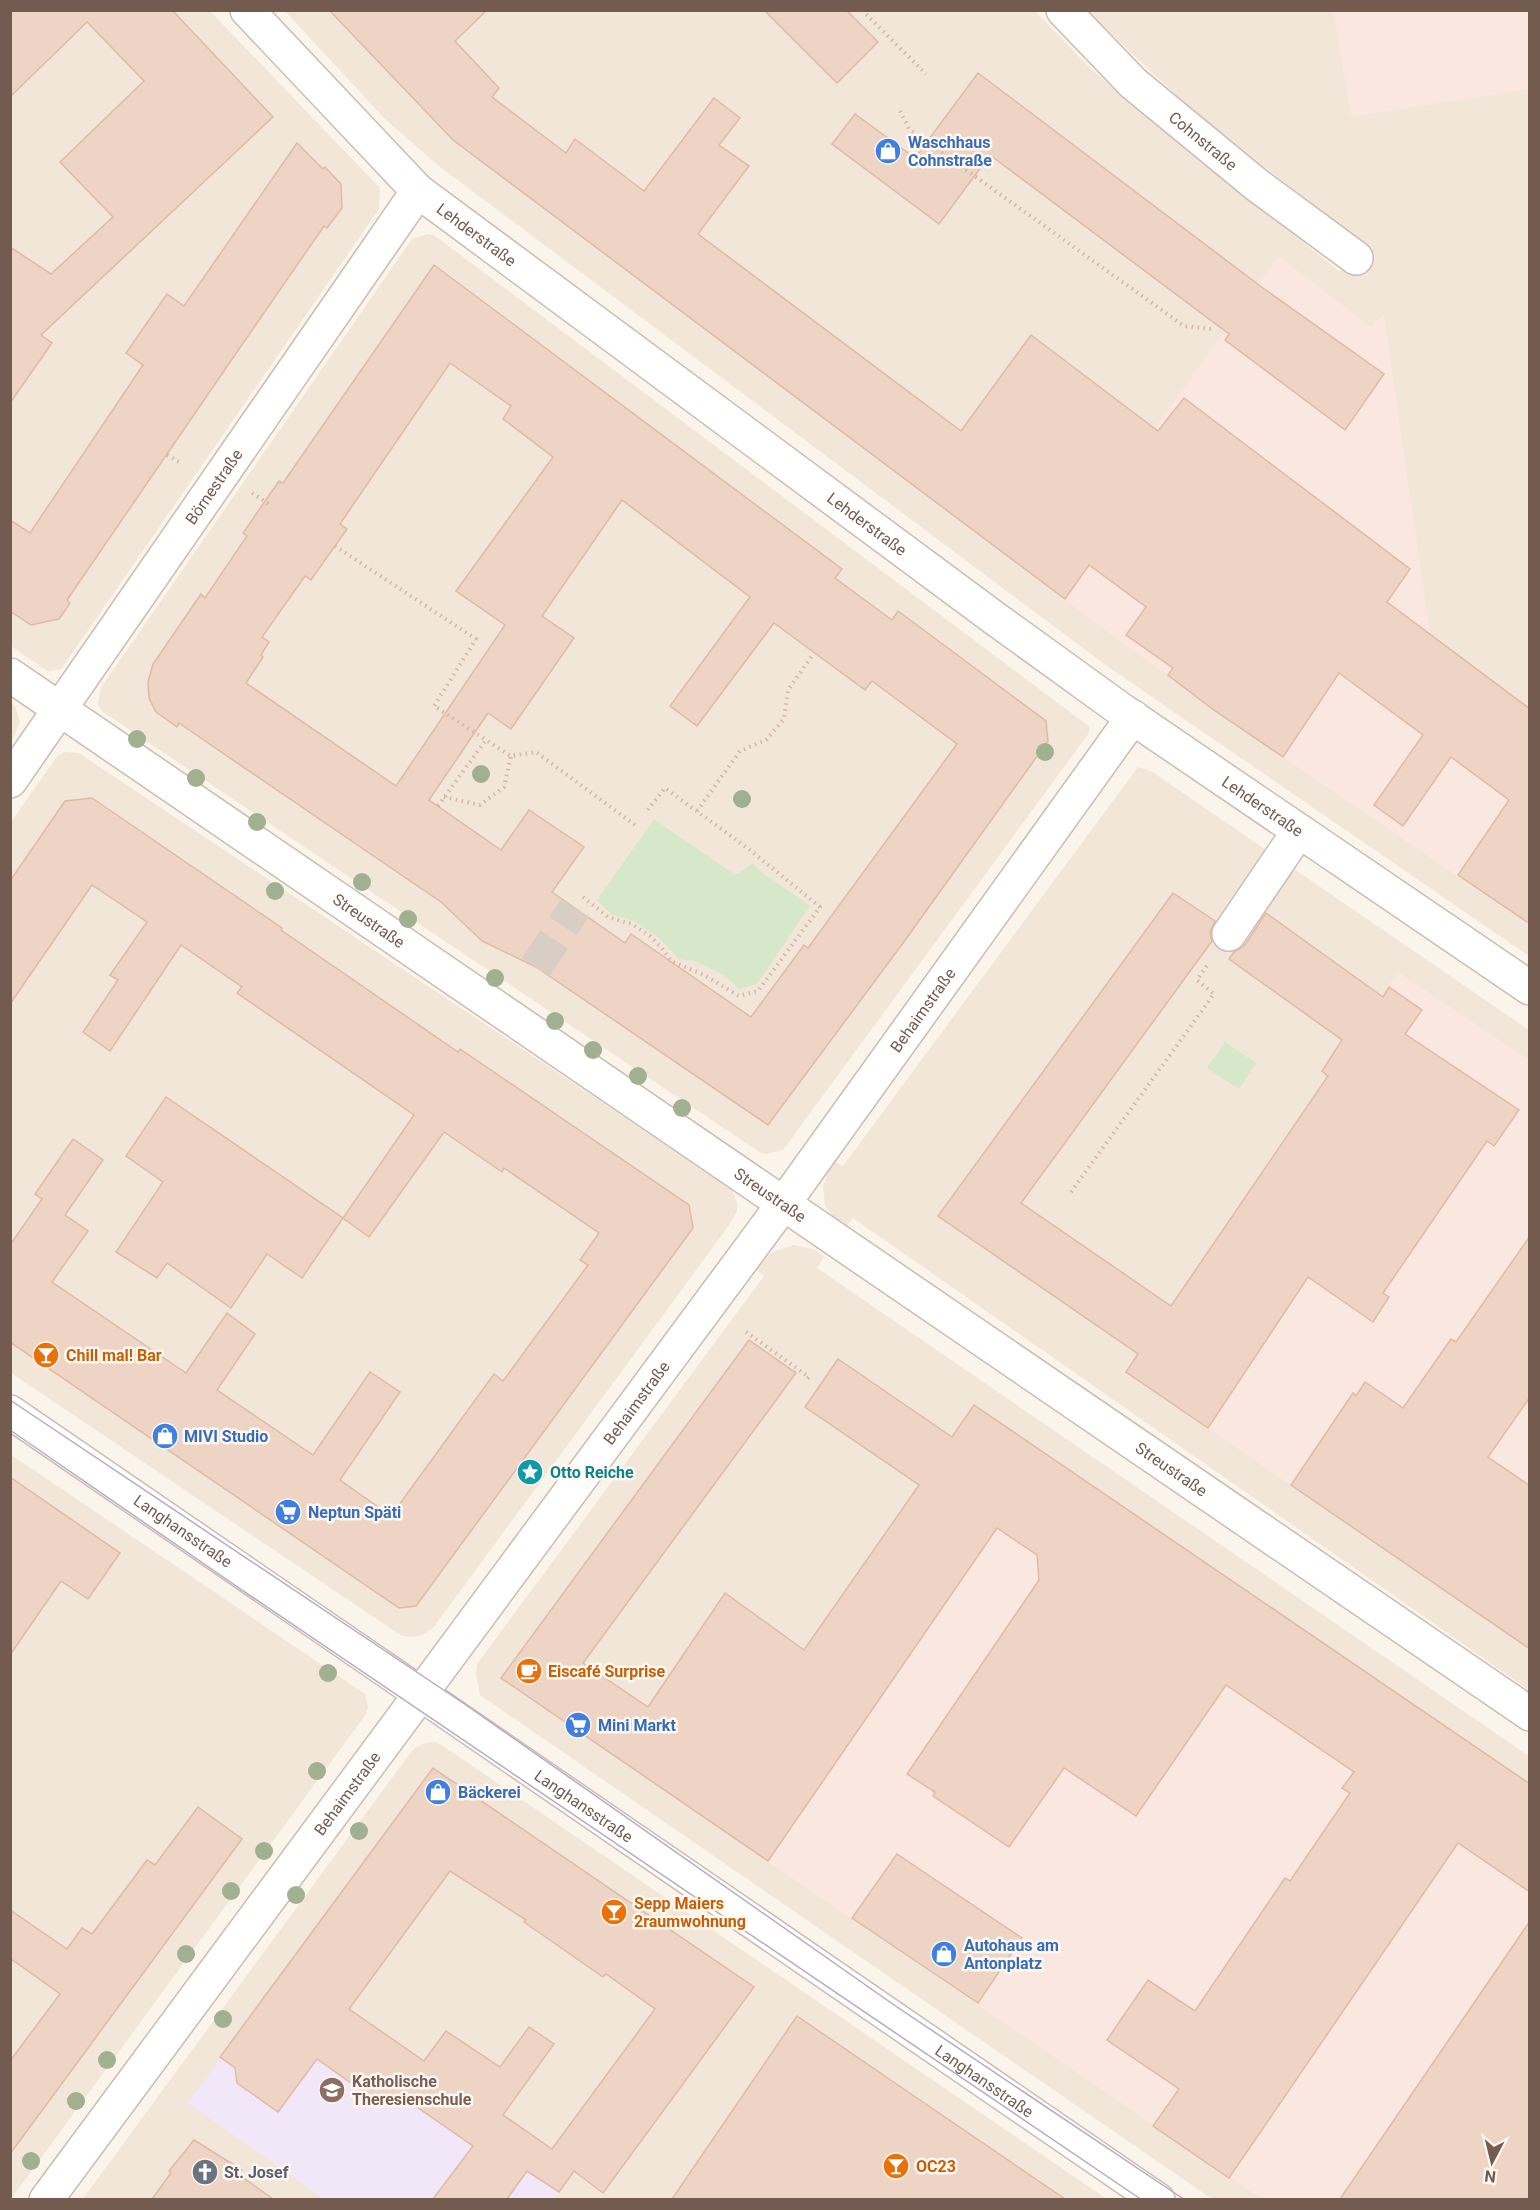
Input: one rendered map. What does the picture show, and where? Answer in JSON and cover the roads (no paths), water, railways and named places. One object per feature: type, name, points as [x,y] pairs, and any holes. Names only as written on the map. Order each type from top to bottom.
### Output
[{"type":"street","name":"Lehderstraße","points":[[247,10],[418,190],[997,620],[1133,717],[1530,988]]},
{"type":"street","name":"Cohnstraße","points":[[1064,10],[1133,83],[1257,184],[1356,258]]},
{"type":"street","name":"Börnestraße","points":[[10,781],[418,190]]},
{"type":"street","name":"Streustraße","points":[[10,675],[1530,1714]]},
{"type":"street","name":"Behaimstraße","points":[[46,2199],[784,1203],[1133,717]]},
{"type":"street","points":[[1221,945],[1299,831]]},
{"type":"street","name":"Langhansstraße","points":[[10,1412],[1158,2199]]},
{"type":"tunnel","points":[[536,967],[575,908]]},
{"type":"tram line","points":[[10,1400],[466,1705],[897,2007],[1185,2200]]},
{"type":"tram line","points":[[10,1430],[239,1588],[1142,2200]]},
{"type":"place","name":"Waschhaus Cohnstraße","points":[[888,151]]},
{"type":"place","name":"Chill mal! Bar","points":[[46,1355]]},
{"type":"place","name":"MIVI Studio","points":[[165,1436]]},
{"type":"place","name":"Otto Reiche","points":[[530,1472]]},
{"type":"place","name":"Neptun Späti","points":[[288,1512]]},
{"type":"place","name":"Eiscafé Surprise","points":[[529,1671]]},
{"type":"place","name":"Mini Markt","points":[[578,1725]]},
{"type":"place","name":"Bäckerei","points":[[438,1792]]},
{"type":"place","name":"Sepp Maiers 2raumwohnung","points":[[614,1912]]},
{"type":"place","name":"Autohaus am Antonplatz","points":[[944,1954]]},
{"type":"place","name":"Katholische Theresienschule","points":[[332,2090]]},
{"type":"place","name":"OC23","points":[[896,2166]]},
{"type":"place","name":"St. Josef","points":[[205,2172]]}]
